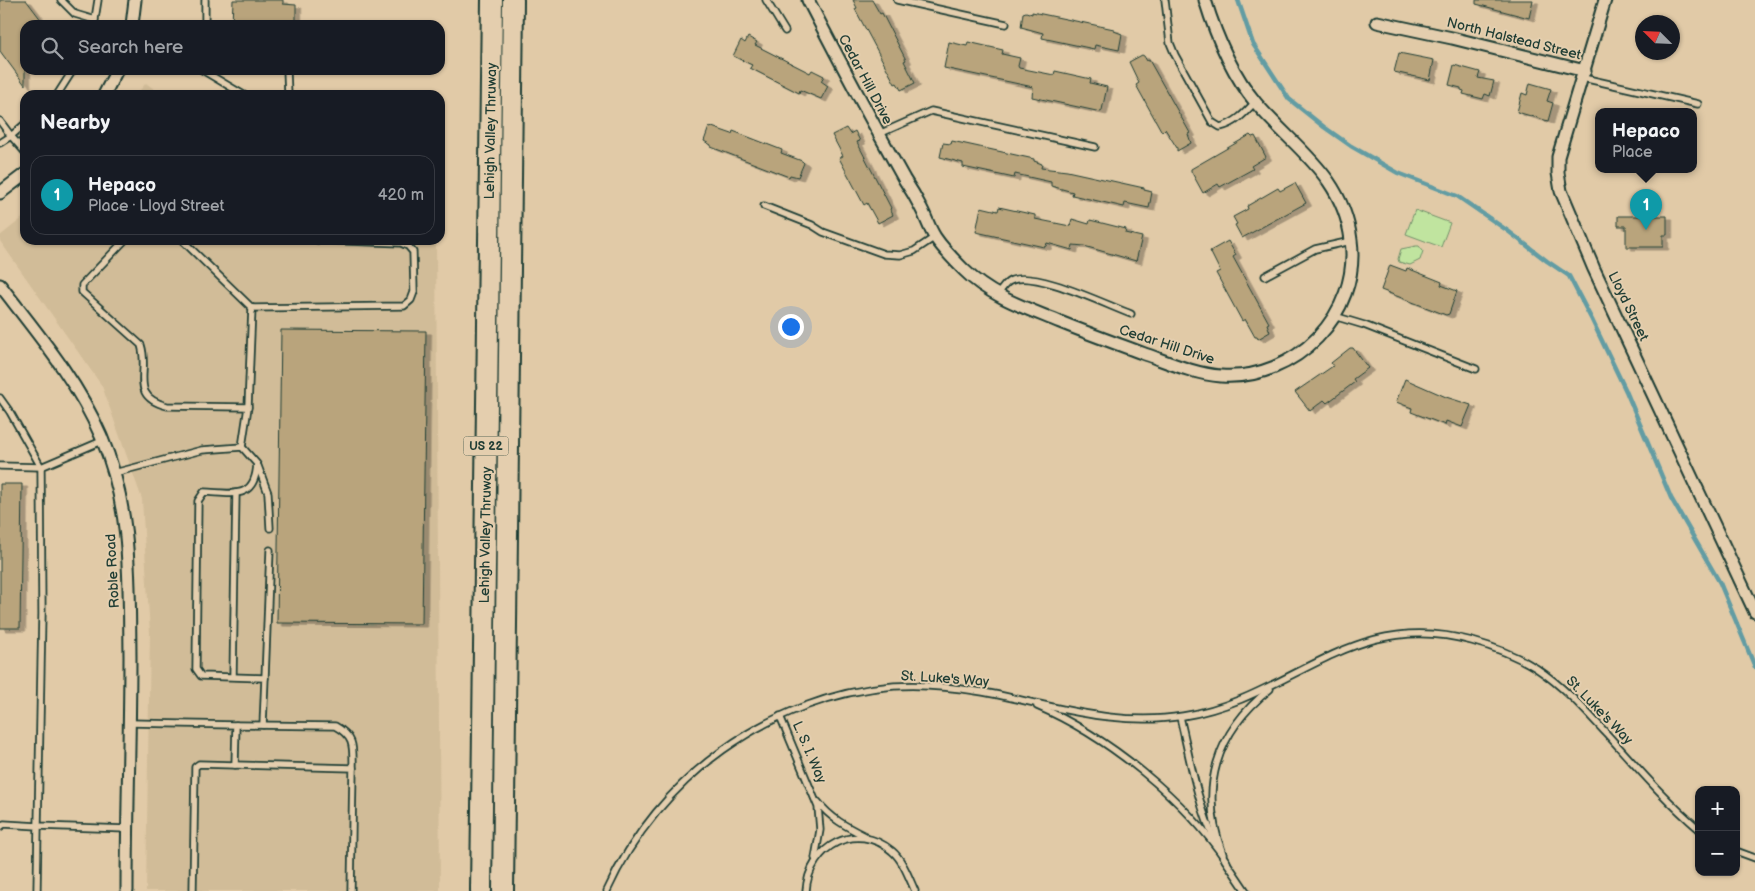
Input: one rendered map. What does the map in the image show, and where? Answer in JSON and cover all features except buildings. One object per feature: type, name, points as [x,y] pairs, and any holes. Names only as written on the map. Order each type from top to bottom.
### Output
[{"type":"highway","name":"Lehigh Valley Thruway","points":[[481,891],[492,0]]},
{"type":"highway","name":"Lehigh Valley Thruway","points":[[503,891],[514,0]]},
{"type":"street","points":[[133,20],[135,0]]},
{"type":"street","name":"Cedar Hill Drive","points":[[808,0],[935,237],[964,271],[997,295],[1011,302],[1113,343],[1201,374],[1222,376],[1257,373],[1293,359],[1310,346],[1322,333],[1341,304],[1348,284],[1352,263],[1351,241],[1342,204],[1331,183],[1315,163],[1255,102],[1221,44],[1206,0]]},
{"type":"street","name":"Lloyd Street","points":[[1604,0],[1584,74],[1558,157],[1561,191],[1594,269],[1755,612]]},
{"type":"street","name":"North Halstead Street","points":[[1377,22],[1452,38],[1584,74]]},
{"type":"street","points":[[107,90],[114,75]]},
{"type":"street","points":[[0,193],[20,178]]},
{"type":"street","name":"Roble Road","points":[[0,285],[63,368],[84,401],[114,472],[123,510],[129,562],[130,723],[126,891]]},
{"type":"lane","points":[[61,0],[75,14],[88,20]]},
{"type":"lane","points":[[95,20],[98,0]]},
{"type":"lane","points":[[205,20],[206,0]]},
{"type":"lane","points":[[766,0],[785,31]]},
{"type":"lane","points":[[897,0],[1006,24]]},
{"type":"lane","points":[[1165,0],[1170,43],[1212,122],[1220,127],[1228,125],[1242,116],[1255,102]]},
{"type":"lane","points":[[1584,74],[1698,104]]},
{"type":"lane","points":[[60,90],[70,75]]},
{"type":"lane","points":[[211,75],[236,90]]},
{"type":"lane","points":[[288,75],[288,90]]},
{"type":"lane","points":[[879,134],[931,111],[1095,147]]},
{"type":"lane","points":[[0,121],[20,146]]},
{"type":"lane","points":[[0,144],[20,128]]},
{"type":"lane","points":[[764,206],[812,225],[823,232],[884,254],[900,255],[914,251],[935,237]]},
{"type":"lane","points":[[1265,276],[1315,249],[1351,241]]},
{"type":"lane","points":[[120,245],[82,285],[82,292],[141,345],[143,351],[143,380],[147,397],[154,402],[167,406],[248,407]]},
{"type":"lane","points":[[187,245],[252,308],[404,306],[411,300],[414,292],[413,252],[406,245]]},
{"type":"lane","points":[[997,295],[1009,281],[1022,278],[1042,280],[1131,314]]},
{"type":"lane","points":[[242,447],[248,407],[252,308]]},
{"type":"lane","points":[[1334,316],[1364,325],[1476,369]]},
{"type":"lane","points":[[0,398],[41,467],[42,614],[37,891]]},
{"type":"lane","points":[[0,466],[41,467],[102,441]]},
{"type":"lane","points":[[242,447],[258,464],[268,493],[270,528]]},
{"type":"lane","points":[[114,472],[202,450],[242,447]]},
{"type":"lane","points":[[258,464],[257,476],[252,486],[236,493],[204,492],[198,501],[196,669],[201,676],[265,678]]},
{"type":"lane","points":[[233,676],[236,493]]},
{"type":"lane","points":[[264,725],[270,550]]},
{"type":"lane","name":"St. Luke's Way","points":[[607,891],[632,845],[652,817],[699,768],[751,732],[780,716],[820,700],[890,686],[936,686],[982,692],[1078,713],[1112,718],[1152,719],[1180,716],[1230,704],[1255,694],[1342,650],[1388,636],[1409,633],[1437,634],[1486,645],[1531,665],[1568,693],[1676,808],[1695,825]]},
{"type":"lane","points":[[1227,862],[1218,839],[1212,812],[1213,782],[1218,756],[1231,732],[1250,708],[1267,691],[1285,678]]},
{"type":"lane","points":[[1009,697],[1033,705],[1071,722],[1120,754],[1172,798],[1227,862]]},
{"type":"lane","name":"L. S. I. Way","points":[[780,716],[816,798]]},
{"type":"lane","points":[[1180,716],[1192,771],[1205,816],[1216,843],[1246,891]]},
{"type":"lane","points":[[130,723],[336,726],[346,732],[353,746],[351,891]]},
{"type":"lane","points":[[235,765],[236,725]]},
{"type":"lane","points":[[193,891],[195,767],[199,764],[353,768]]},
{"type":"lane","points":[[816,798],[839,821],[883,845],[896,855],[915,891]]},
{"type":"lane","points":[[806,891],[807,879],[817,851],[820,830],[816,798]]},
{"type":"lane","points":[[0,827],[4,824],[127,829]]},
{"type":"lane","points":[[813,864],[824,850],[842,840],[861,837],[874,840]]},
{"type":"lane","points":[[1740,852],[1755,858]]},
{"type":"shaded area","points":[[146,83],[155,90],[140,90]]},
{"type":"shaded area","points":[[20,220],[20,245],[436,245],[440,891],[146,891],[150,633],[142,499],[102,386],[0,241],[0,236]]},
{"type":"green space","points":[[1415,210],[1450,223],[1441,247],[1406,234]]},
{"type":"green space","points":[[1419,246],[1423,251],[1420,260],[1410,265],[1399,262],[1401,249]]},
{"type":"waterway","points":[[1238,0],[1253,44],[1289,99],[1351,146],[1398,173],[1457,196],[1569,276],[1626,391],[1671,498],[1720,583],[1755,667]]},
{"type":"place","name":"Hepaco","points":[[1646,230]]}]
